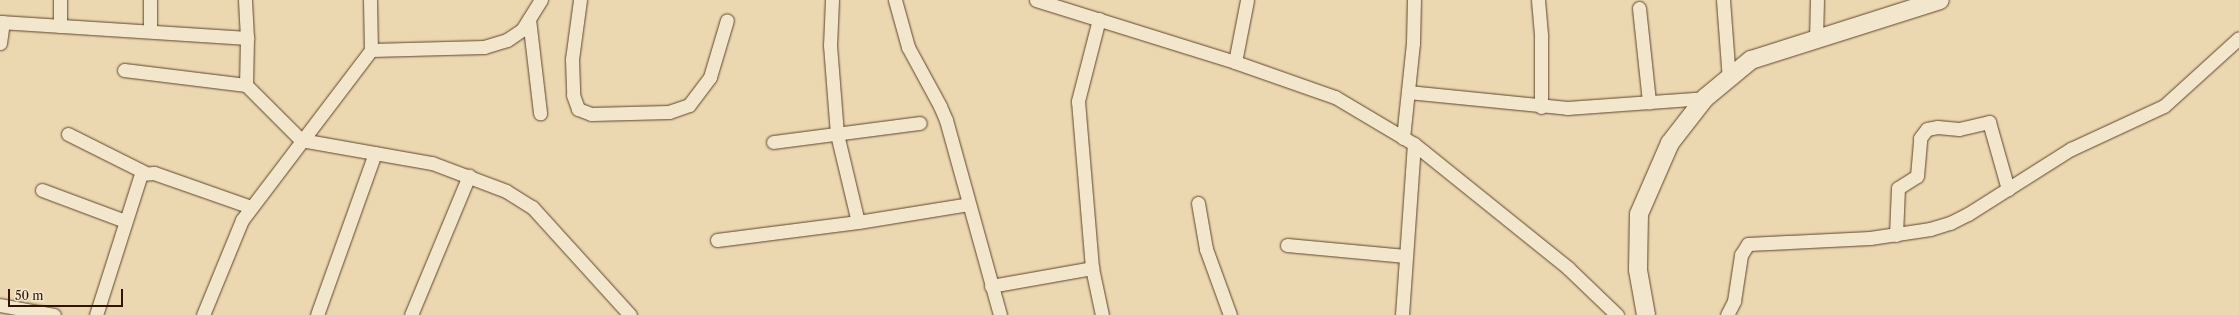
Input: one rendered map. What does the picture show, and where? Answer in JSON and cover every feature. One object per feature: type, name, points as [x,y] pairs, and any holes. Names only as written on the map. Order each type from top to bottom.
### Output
[{"type":"main road","points":[[1646,315],[1638,270],[1639,214],[1670,143],[1705,98],[1751,60],[1940,0]]},
{"type":"street","points":[[60,0],[60,26]]},
{"type":"street","points":[[150,0],[150,31]]},
{"type":"street","points":[[245,0],[247,38],[246,85]]},
{"type":"street","points":[[203,315],[242,220],[301,140],[371,50],[370,0]]},
{"type":"street","points":[[371,50],[484,47],[507,40],[522,30],[541,0]]},
{"type":"street","points":[[580,0],[572,59],[573,95],[578,109],[591,114],[669,112],[690,105],[710,77],[727,20]]},
{"type":"street","points":[[832,0],[830,46],[837,134],[858,222]]},
{"type":"street","points":[[896,0],[908,47],[940,106],[1000,315]]},
{"type":"street","points":[[1036,0],[1235,62],[1335,97],[1408,141],[1568,268],[1617,315]]},
{"type":"street","points":[[1235,62],[1247,0]]},
{"type":"street","points":[[1402,315],[1405,256],[1408,92],[1414,0]]},
{"type":"street","points":[[1538,0],[1541,37],[1541,107]]},
{"type":"street","points":[[1723,0],[1729,79]]},
{"type":"street","points":[[1816,40],[1817,0]]},
{"type":"street","points":[[1639,8],[1649,102]]},
{"type":"street","points":[[529,19],[540,113]]},
{"type":"street","points":[[1099,19],[1078,101],[1092,268],[1102,315]]},
{"type":"street","points":[[0,43],[1,22],[247,38]]},
{"type":"street","points":[[1727,315],[1734,301],[1741,255],[1748,244],[1896,235],[1950,223],[2082,143],[2164,106],[2239,38]]},
{"type":"street","points":[[124,70],[246,85],[301,140],[432,163],[506,191],[532,207],[630,315]]},
{"type":"street","points":[[1408,92],[1541,107],[1594,107],[1705,98]]},
{"type":"street","points":[[1896,235],[1898,188],[1917,176],[1920,138],[1927,129],[1937,127],[1959,129],[1989,122],[2008,189]]},
{"type":"street","points":[[773,142],[920,123]]},
{"type":"street","points":[[68,134],[144,172],[154,173],[251,207]]},
{"type":"street","points":[[317,315],[375,153]]},
{"type":"street","points":[[96,315],[138,177],[144,172]]},
{"type":"street","points":[[410,315],[469,176]]},
{"type":"street","points":[[42,190],[125,221]]},
{"type":"street","points":[[1198,203],[1206,249],[1230,315]]},
{"type":"street","points":[[717,240],[858,222],[969,204]]},
{"type":"street","points":[[1287,245],[1405,256]]},
{"type":"street","points":[[992,286],[1092,268]]},
{"type":"street","points":[[0,305],[54,315]]}]
